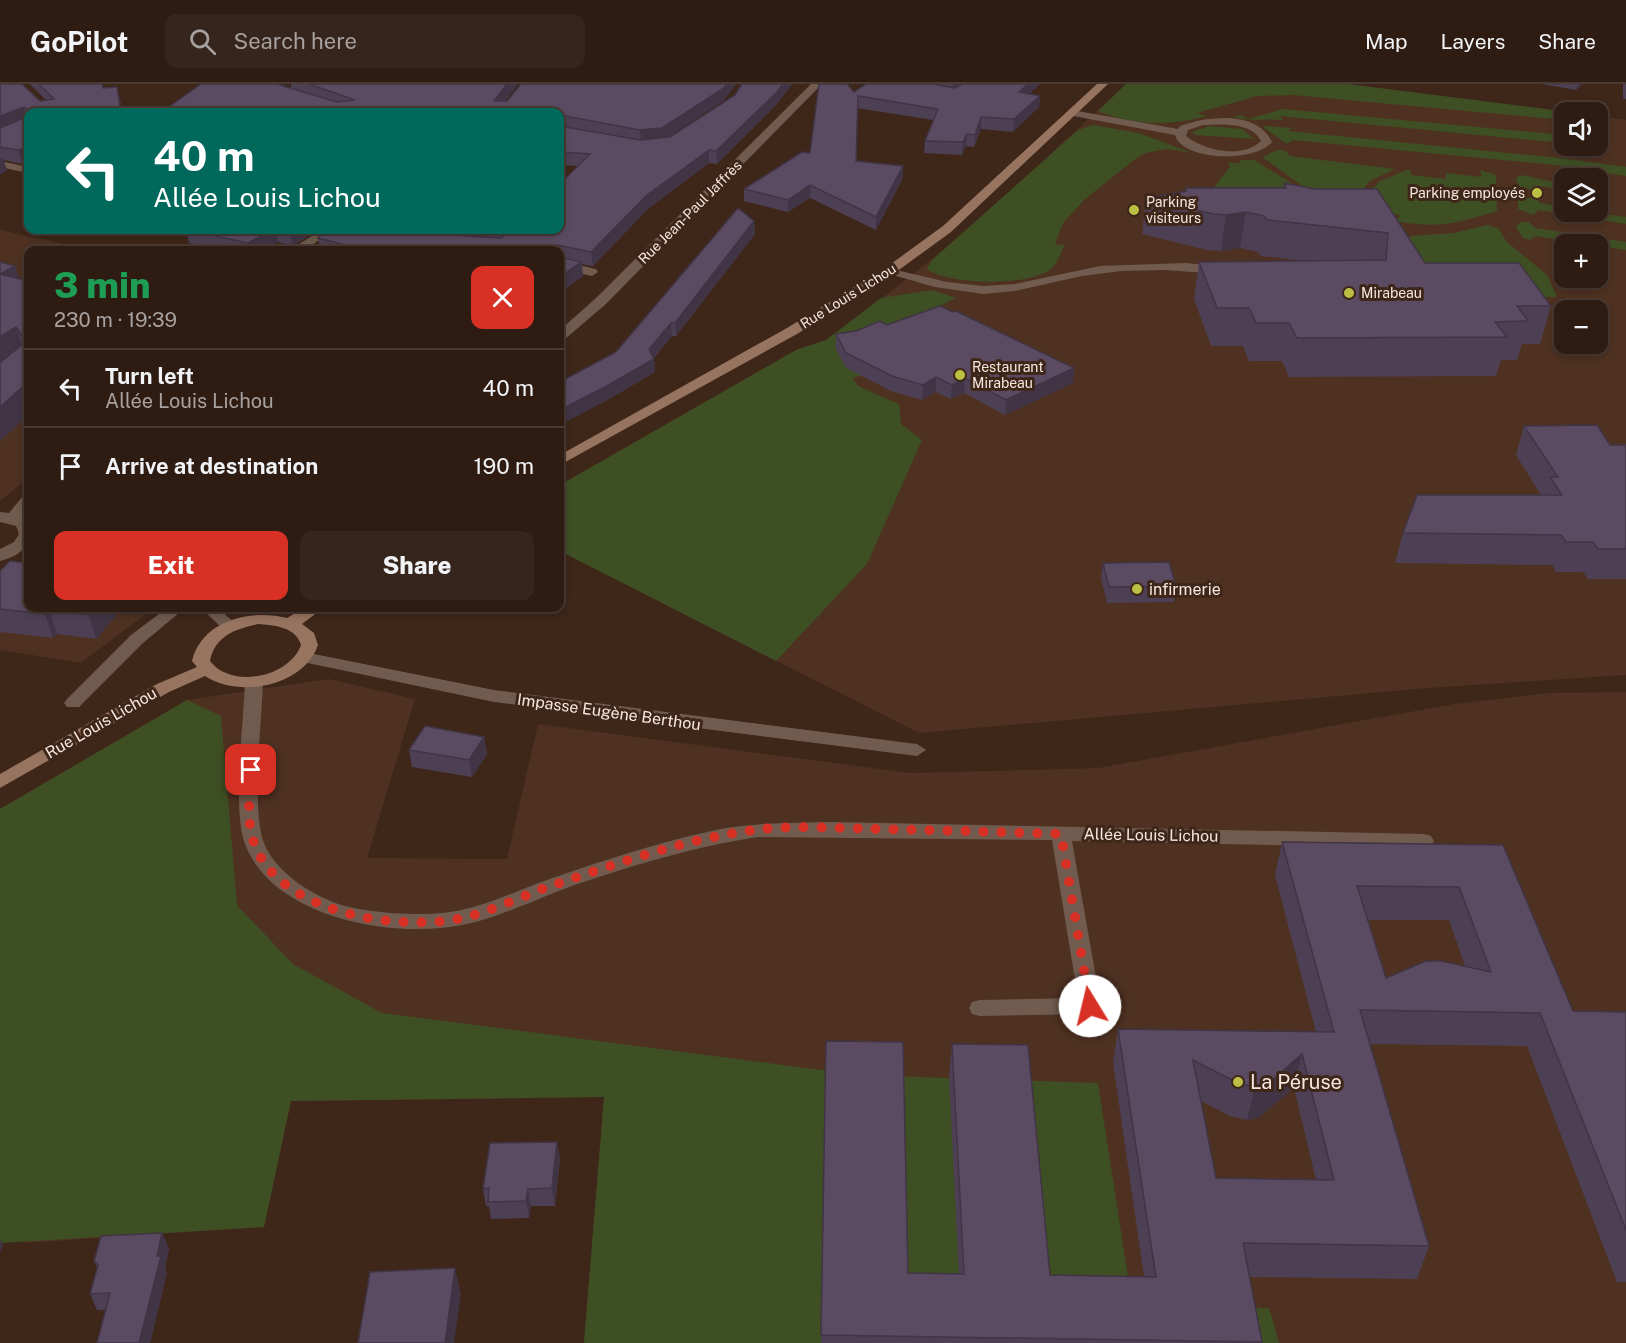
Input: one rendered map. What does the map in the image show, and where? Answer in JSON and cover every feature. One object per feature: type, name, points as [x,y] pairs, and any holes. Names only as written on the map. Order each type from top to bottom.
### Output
[{"type":"main road","name":"Rue Louis Lichou","points":[[564,459],[792,331],[888,272],[948,229],[1103,84]]},
{"type":"main road","points":[[291,623],[309,612]]},
{"type":"main road","points":[[258,619],[291,623],[306,633],[309,645],[303,657],[284,672],[254,681],[226,679],[205,669],[201,661],[207,642],[230,626],[258,619]]},
{"type":"main road","name":"Rue Louis Lichou","points":[[0,782],[163,688],[205,669]]},
{"type":"street","name":"Rue Jean-Paul Jaffrès","points":[[564,333],[601,301],[817,84]]},
{"type":"street","points":[[1072,113],[1180,132],[1192,125],[1228,122],[1253,128],[1262,133],[1267,142],[1264,146],[1250,152],[1221,153],[1194,147],[1180,137],[1180,132]]},
{"type":"street","points":[[0,164],[24,169]]},
{"type":"street","points":[[303,246],[322,234]]},
{"type":"street","points":[[564,266],[592,272]]},
{"type":"street","points":[[888,272],[950,286],[984,290],[1028,287],[1064,276],[1125,268],[1230,272]]},
{"type":"street","points":[[6,518],[24,502]]},
{"type":"street","points":[[6,518],[20,521],[24,526]]},
{"type":"street","points":[[0,556],[24,546]]},
{"type":"street","points":[[73,703],[136,639],[172,612]]},
{"type":"street","points":[[214,612],[230,626]]},
{"type":"street","name":"Impasse Eugène Berthou","points":[[303,657],[494,696],[658,719],[917,750]]},
{"type":"street","name":"Allée Louis Lichou","points":[[254,681],[249,813],[254,843],[267,866],[287,884],[312,901],[345,915],[419,921],[462,918],[583,875],[708,838],[757,830],[833,828],[1425,841]]},
{"type":"street","points":[[980,1008],[1090,1006],[1061,834]]},
{"type":"shaded area","points":[[1126,84],[1347,84],[1554,110],[1554,156],[1608,156],[1608,117],[1626,120],[1626,675],[1428,688],[919,733],[564,553],[564,483],[796,350],[826,340],[971,228]]},
{"type":"shaded area","points":[[0,230],[74,246],[24,246],[24,481],[0,501]]},
{"type":"shaded area","points":[[0,573],[24,603],[24,612],[149,612],[81,663],[0,650]]},
{"type":"shaded area","points":[[329,679],[415,699],[367,858],[507,859],[538,724],[911,773],[1098,768],[1454,704],[1549,693],[1626,692],[1626,1343],[584,1343],[604,1097],[291,1101],[264,1227],[25,1243],[0,809],[187,700]]},
{"type":"green space","points":[[1126,84],[1347,84],[1554,110],[1554,119],[1293,95],[1257,96],[1197,113],[1207,116],[1179,122],[1139,122],[1098,111]]},
{"type":"green space","points":[[1283,109],[1554,134],[1554,142],[1280,116],[1283,120],[1245,119],[1233,117],[1241,115],[1248,119]]},
{"type":"green space","points":[[1093,125],[1139,133],[1192,153],[1168,149],[1145,153],[1085,199],[1063,223],[1055,244],[1065,245],[1057,261],[1051,269],[1040,275],[1008,281],[970,281],[938,274],[927,269],[931,261],[1078,130]]},
{"type":"green space","points":[[1209,126],[1242,129],[1254,139],[1195,135],[1192,132]]},
{"type":"green space","points":[[1263,127],[1292,128],[1288,131],[1560,158],[1626,167],[1626,176],[1608,173],[1608,168],[1574,168],[1293,140],[1287,144]]},
{"type":"green space","points":[[1277,150],[1286,151],[1289,156],[1395,169],[1370,181],[1360,193],[1311,192],[1262,157]]},
{"type":"green space","points":[[1240,160],[1254,160],[1298,187],[1206,197],[1230,167],[1228,163],[1241,163]]},
{"type":"green space","points":[[1409,169],[1412,175],[1445,179],[1446,173],[1482,177],[1480,170],[1496,175],[1497,211],[1459,222],[1436,225],[1396,221],[1400,215],[1370,209],[1365,196],[1380,181]]},
{"type":"green space","points":[[1521,175],[1554,182],[1554,188],[1539,186],[1533,190],[1518,186],[1516,178]]},
{"type":"green space","points":[[1536,198],[1540,203],[1554,205],[1554,213],[1538,210],[1534,215],[1518,209],[1518,200]]},
{"type":"green space","points":[[1608,214],[1626,217],[1626,224],[1608,221]]},
{"type":"green space","points":[[1520,222],[1529,222],[1535,228],[1574,234],[1554,234],[1554,239],[1536,236],[1530,240],[1523,238],[1516,227]]},
{"type":"green space","points":[[1487,225],[1498,228],[1507,242],[1547,275],[1557,297],[1507,297],[1428,277],[1405,242],[1411,236],[1454,233]]},
{"type":"green space","points":[[1608,239],[1626,242],[1626,250],[1608,247]]},
{"type":"green space","points":[[932,290],[956,298],[897,328],[866,374],[853,378],[858,386],[899,404],[901,424],[922,440],[867,564],[776,661],[564,553],[564,483],[796,350],[826,340],[881,298]]},
{"type":"green space","points":[[187,700],[221,716],[237,905],[293,964],[382,1013],[860,1075],[1098,1083],[1132,1303],[1269,1308],[1279,1343],[584,1343],[604,1097],[291,1101],[264,1227],[0,1243],[0,809]]},
{"type":"building","points":[[0,84],[22,84],[40,101],[54,99],[39,84],[102,84],[103,88],[117,87],[120,108],[24,107],[0,116]]},
{"type":"building","points":[[201,84],[277,84],[337,102],[355,100],[309,84],[507,84],[494,101],[507,101],[521,84],[727,84],[662,128],[640,130],[564,116],[564,108],[168,108]]},
{"type":"building","points":[[742,84],[783,84],[716,151],[709,150],[647,195],[591,252],[557,245],[349,246],[318,238],[322,234],[438,234],[501,238],[504,236],[499,234],[564,234],[564,180],[590,154],[564,152],[564,127],[640,140],[670,137],[735,95]]},
{"type":"building","points":[[819,84],[847,84],[854,92],[866,84],[933,84],[955,88],[962,84],[1028,84],[1019,92],[1040,96],[1014,119],[981,117],[975,135],[967,134],[963,142],[925,141],[938,109],[858,96],[856,161],[903,166],[876,217],[810,185],[788,200],[744,189],[802,152],[810,153]]},
{"type":"building","points":[[24,118],[24,148],[19,150],[0,147],[0,128]]},
{"type":"building","points":[[1284,183],[1315,189],[1377,189],[1425,263],[1519,263],[1551,306],[1517,306],[1528,321],[1495,322],[1507,337],[1297,338],[1289,323],[1256,323],[1249,308],[1217,308],[1199,262],[1386,260],[1388,233],[1267,220],[1264,216],[1246,212],[1213,214],[1146,198],[1186,191],[1186,188],[1286,188]]},
{"type":"building","points":[[738,208],[754,221],[675,323],[671,323],[649,349],[654,359],[564,408],[564,380],[616,352]]},
{"type":"building","points":[[206,234],[265,234],[248,243]]},
{"type":"building","points":[[564,258],[581,262],[564,274]]},
{"type":"building","points":[[0,262],[15,266],[0,274]]},
{"type":"building","points":[[0,274],[24,280],[24,338],[16,327],[0,337]]},
{"type":"building","name":"Restaurant Mirabeau","points":[[940,306],[953,312],[956,311],[1074,368],[1006,400],[965,378],[952,385],[936,377],[923,385],[892,376],[846,353],[836,334],[856,331],[880,321],[887,325]]},
{"type":"building","points":[[24,343],[24,386],[0,407],[0,363]]},
{"type":"building","points":[[1597,425],[1610,445],[1626,445],[1626,549],[1598,549],[1593,542],[1566,542],[1561,535],[1403,533],[1417,495],[1562,495],[1550,477],[1558,477],[1524,426]]},
{"type":"building","points":[[10,561],[24,563],[24,612],[0,609],[0,571]]},
{"type":"building","points":[[1169,562],[1176,586],[1109,587],[1103,563]]},
{"type":"building","points":[[65,612],[92,612],[89,615]]},
{"type":"building","points":[[425,726],[484,737],[469,760],[409,750]]},
{"type":"building","points":[[1282,842],[1503,845],[1573,1011],[1626,1012],[1626,1230],[1540,1013],[1360,1010],[1429,1246],[1243,1243],[1262,1342],[821,1335],[826,1041],[903,1042],[908,1273],[964,1274],[952,1044],[1028,1045],[1050,1275],[1156,1277],[1118,1029],[1334,1032]],"holes":[[[1357,886],[1459,887],[1491,972],[1441,961],[1426,961],[1386,978]],[[1302,1054],[1334,1180],[1216,1178],[1193,1060],[1238,1083],[1255,1087],[1267,1085]]]},
{"type":"building","points":[[557,1142],[552,1188],[528,1189],[526,1201],[488,1202],[489,1188],[483,1189],[490,1143]]},
{"type":"building","points":[[162,1233],[157,1256],[161,1256],[139,1343],[97,1343],[110,1293],[90,1294],[98,1265],[94,1261],[101,1236]]},
{"type":"building","points":[[455,1268],[445,1343],[358,1343],[370,1272]]},
{"type":"place","name":"Parking employés","points":[[1537,193]]},
{"type":"place","name":"Parking visiteurs","points":[[1134,210]]},
{"type":"place","name":"Mirabeau","points":[[1349,293]]},
{"type":"place","name":"Restaurant Mirabeau","points":[[960,375]]},
{"type":"place","name":"infirmerie","points":[[1137,589]]},
{"type":"place","name":"La Péruse","points":[[1238,1082]]},
{"type":"route","points":[[251,770],[249,813],[254,843],[267,866],[287,884],[312,901],[345,915],[386,920],[419,921],[462,918],[583,875],[708,838],[757,830],[833,828],[1061,834],[1090,1006]]}]
